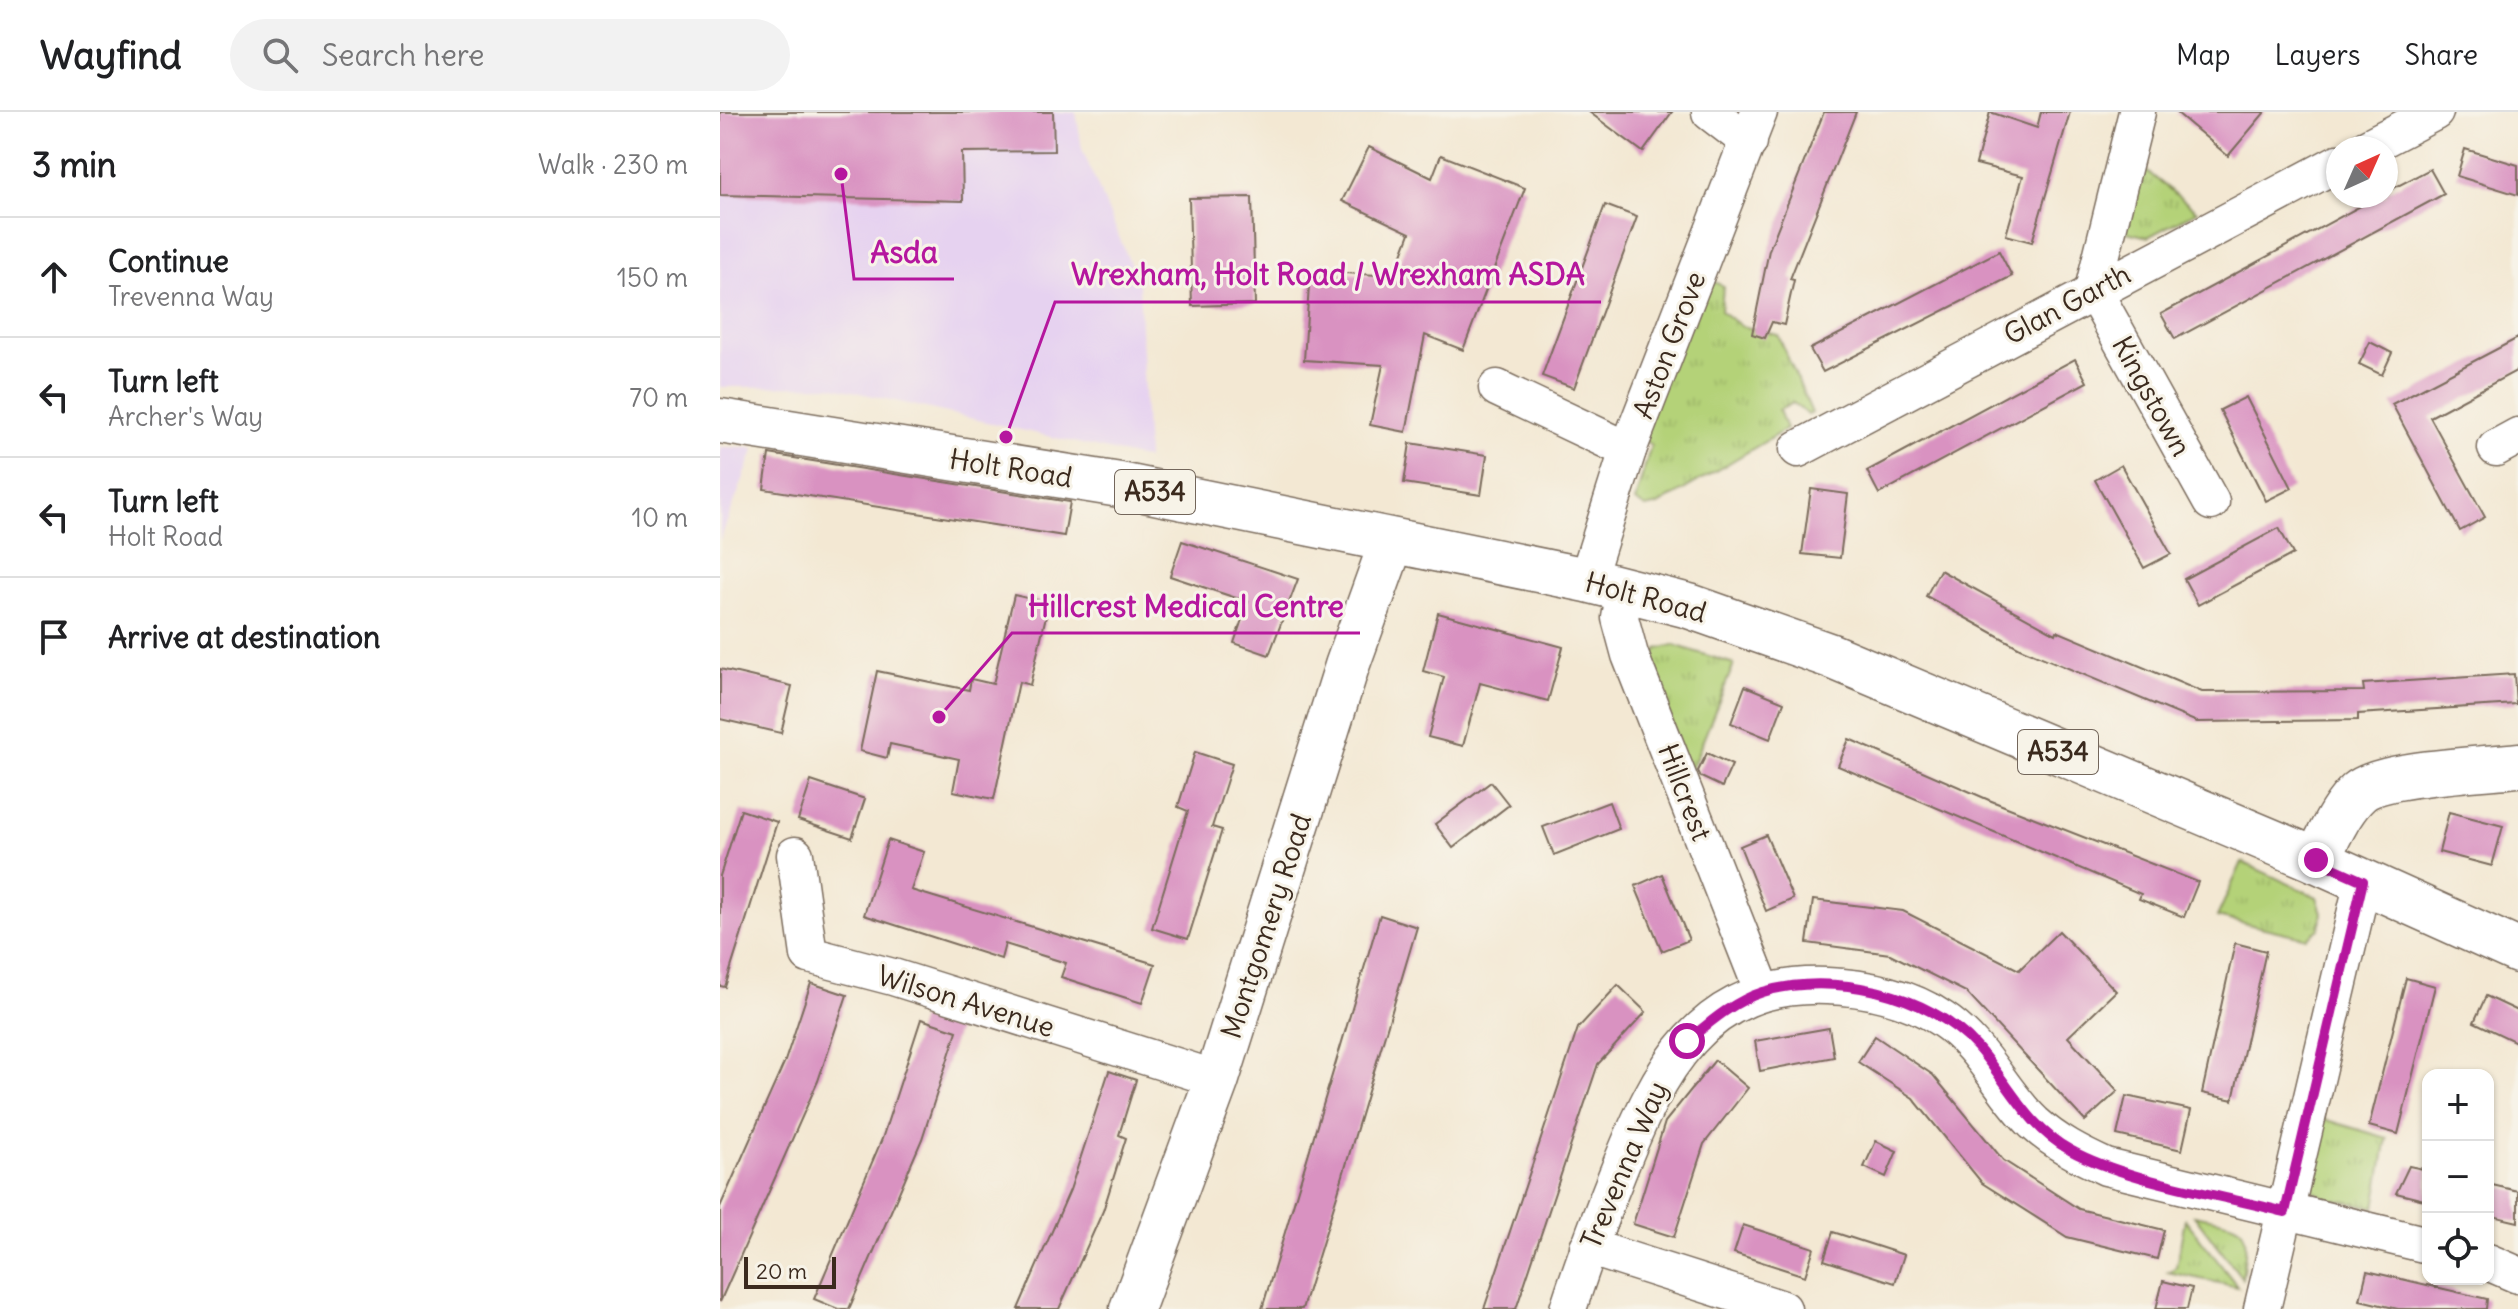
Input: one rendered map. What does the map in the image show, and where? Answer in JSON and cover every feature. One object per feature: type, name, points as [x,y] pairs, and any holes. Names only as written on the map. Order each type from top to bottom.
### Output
[{"type":"main road","name":"Holt Road","points":[[720,421],[1120,485],[1606,584],[1689,606],[1831,656],[2316,860],[2518,951]]},
{"type":"main road","name":"Montgomery Road","points":[[1132,1309],[1217,1079],[1347,666],[1392,541]]},
{"type":"main road","points":[[2316,860],[2340,816],[2360,790],[2387,779],[2518,765]]},
{"type":"street","points":[[1710,112],[1754,127]]},
{"type":"street","points":[[2093,290],[2137,112]]},
{"type":"street","points":[[2389,136],[2435,112]]},
{"type":"street","name":"Aston Grove","points":[[1606,584],[1628,450],[1754,127]]},
{"type":"street","name":"Glan Garth","points":[[1798,449],[2326,169]]},
{"type":"street","name":"Kingstown","points":[[2093,290],[2211,502]]},
{"type":"street","points":[[1497,388],[1628,450]]},
{"type":"street","name":"Hillcrest","points":[[1606,584],[1630,655],[1763,992]]},
{"type":"street","name":"Wilson Avenue","points":[[795,855],[809,955],[893,977],[1217,1079]]},
{"type":"street","points":[[2262,1309],[2363,881]]},
{"type":"street","name":"Trevenna Way","points":[[1568,1309],[1588,1247],[1645,1104],[1664,1071],[1687,1041],[1725,1010],[1763,992],[1810,985],[1856,987],[1900,1000],[1941,1018],[1976,1047],[2033,1122],[2067,1149],[2106,1167],[2422,1244]]},
{"type":"street","points":[[1588,1247],[1783,1309]]},
{"type":"street","points":[[2494,1265],[2518,1275]]},
{"type":"shaded area","points":[[720,112],[1076,112],[1082,149],[1139,284],[1147,459],[830,386],[720,387]]},
{"type":"shaded area","points":[[720,447],[755,448],[720,540]]},
{"type":"green space","points":[[2130,158],[2197,211],[2148,237],[2127,232],[2120,223]]},
{"type":"green space","points":[[1700,275],[1723,286],[1721,311],[1741,326],[1778,335],[1812,413],[1808,415],[1793,403],[1779,410],[1786,429],[1658,505],[1646,508],[1635,501],[1651,445],[1634,434]]},
{"type":"green space","points":[[1674,645],[1734,664],[1689,775],[1650,661],[1658,649]]},
{"type":"green space","points":[[2242,862],[2317,897],[2322,913],[2319,929],[2307,938],[2217,917]]},
{"type":"green space","points":[[2323,1119],[2387,1138],[2375,1207],[2326,1198],[2311,1190],[2308,1179]]},
{"type":"green space","points":[[2194,1215],[2235,1225],[2241,1230],[2245,1236],[2242,1278]]},
{"type":"green space","points":[[2185,1219],[2238,1287],[2168,1272],[2176,1267]]},
{"type":"building","points":[[720,112],[1053,112],[1054,151],[962,152],[963,201],[720,195]]},
{"type":"building","points":[[1589,112],[1672,112],[1643,152]]},
{"type":"building","points":[[1824,112],[1856,112],[1790,279],[1794,280],[1784,325],[1772,322],[1765,338],[1752,334],[1769,250]]},
{"type":"building","points":[[1990,112],[2037,128],[2041,112],[2070,112],[2032,242],[2006,235],[2023,176],[1976,164]]},
{"type":"building","points":[[2176,112],[2265,112],[2228,156]]},
{"type":"building","points":[[1369,147],[1432,178],[1441,155],[1525,188],[1463,350],[1425,335],[1406,432],[1370,425],[1383,365],[1304,360],[1310,271],[1394,276],[1410,233],[1342,201]]},
{"type":"building","points":[[2465,149],[2518,165],[2518,195],[2457,176]]},
{"type":"building","points":[[2430,169],[2444,194],[2175,339],[2161,314],[2357,208],[2398,208],[2398,186]]},
{"type":"building","points":[[1252,197],[1255,304],[1192,306],[1189,198]]},
{"type":"building","points":[[1605,205],[1637,217],[1574,388],[1542,376]]},
{"type":"building","points":[[1999,251],[2012,276],[1823,372],[1810,349]]},
{"type":"building","points":[[2518,338],[2518,370],[2430,417],[2485,517],[2460,531],[2392,404]]},
{"type":"building","points":[[2370,342],[2392,353],[2382,375],[2359,364]]},
{"type":"building","points":[[2075,359],[2087,382],[1879,494],[1867,471]]},
{"type":"building","points":[[2246,397],[2292,488],[2266,501],[2220,410]]},
{"type":"building","points":[[1410,443],[1487,455],[1481,495],[1404,483]]},
{"type":"building","points":[[769,454],[1070,502],[1064,536],[764,489]]},
{"type":"building","points":[[2121,465],[2171,554],[2144,568],[2095,480]]},
{"type":"building","points":[[1811,489],[1848,494],[1840,558],[1802,554]]},
{"type":"building","points":[[2279,528],[2293,554],[2198,605],[2184,579]]},
{"type":"building","points":[[1182,541],[1298,579],[1269,655],[1234,643],[1248,602],[1170,576]]},
{"type":"building","points":[[1940,570],[2056,634],[2057,631],[2202,692],[2364,691],[2363,684],[2514,674],[2516,704],[2358,714],[2358,720],[2197,722],[2020,648],[1926,596]]},
{"type":"building","points":[[1014,595],[1049,603],[1030,685],[1019,682],[994,799],[953,791],[959,759],[890,744],[887,758],[860,751],[877,671],[969,690],[971,679],[993,684]]},
{"type":"building","points":[[1438,613],[1563,647],[1548,701],[1480,683],[1463,746],[1428,737],[1444,677],[1423,671]]},
{"type":"building","points":[[720,669],[792,686],[781,733],[720,719]]},
{"type":"building","points":[[1745,686],[1784,702],[1770,739],[1731,723]]},
{"type":"building","points":[[1849,739],[1989,800],[2198,882],[2184,917],[2139,899],[2141,894],[1838,766]]},
{"type":"building","points":[[1195,752],[1232,764],[1212,827],[1222,830],[1188,939],[1152,928],[1188,811],[1178,807]]},
{"type":"building","points":[[1707,753],[1732,765],[1722,787],[1701,777],[1698,771]]},
{"type":"building","points":[[811,781],[865,799],[852,838],[798,820]]},
{"type":"building","points":[[1491,782],[1509,805],[1453,848],[1435,824]]},
{"type":"building","points":[[1609,802],[1619,829],[1554,855],[1543,827]]},
{"type":"building","points":[[741,810],[777,822],[725,987],[720,986],[720,876]]},
{"type":"building","points":[[2449,812],[2503,826],[2492,866],[2439,852]]},
{"type":"building","points":[[1766,835],[1793,899],[1766,911],[1740,846]]},
{"type":"building","points":[[888,840],[924,852],[911,890],[1155,964],[1142,1003],[1061,977],[1066,963],[1005,944],[1001,959],[864,915]]},
{"type":"building","points":[[1662,874],[1689,940],[1662,951],[1635,886]]},
{"type":"building","points":[[1813,900],[1903,911],[2019,970],[2059,931],[2116,991],[2068,1037],[2118,1091],[2085,1121],[1966,992],[1890,954],[1807,943]]},
{"type":"building","points":[[1380,915],[1417,927],[1338,1192],[1302,1309],[1262,1309]]},
{"type":"building","points":[[2235,943],[2266,951],[2233,1100],[2202,1093]]},
{"type":"building","points":[[2406,978],[2435,986],[2398,1134],[2369,1126]]},
{"type":"building","points":[[811,983],[847,995],[818,1081],[720,1302],[720,1207],[785,1061]]},
{"type":"building","points":[[1618,985],[1646,1012],[1598,1064],[1516,1309],[1484,1309],[1578,1028]]},
{"type":"building","points":[[2486,996],[2518,1011],[2518,1043],[2474,1022]]},
{"type":"building","points":[[921,1019],[957,1031],[922,1139],[849,1309],[838,1309],[814,1299],[882,1139]]},
{"type":"building","points":[[1829,1028],[1834,1057],[1760,1071],[1755,1041]]},
{"type":"building","points":[[1875,1036],[1933,1075],[2003,1160],[2079,1209],[2164,1230],[2157,1259],[2067,1237],[1982,1183],[1913,1098],[1858,1062]]},
{"type":"building","points":[[1715,1060],[1748,1088],[1704,1144],[1674,1237],[1633,1224],[1665,1122]]},
{"type":"building","points":[[1109,1071],[1136,1080],[1119,1135],[1126,1138],[1103,1211],[1059,1309],[1018,1309],[1070,1190]]},
{"type":"building","points":[[2126,1096],[2191,1110],[2182,1150],[2117,1135]]},
{"type":"building","points":[[1876,1141],[1897,1151],[1886,1177],[1864,1167]]},
{"type":"building","points":[[2409,1166],[2422,1169],[2422,1200],[2396,1193]]},
{"type":"building","points":[[2494,1185],[2518,1191],[2518,1222],[2494,1216]]},
{"type":"building","points":[[1743,1225],[1814,1248],[1805,1276],[1734,1253]]},
{"type":"building","points":[[1833,1232],[1904,1255],[1895,1283],[1824,1260]]},
{"type":"building","points":[[2367,1271],[2487,1299],[2486,1309],[2398,1309],[2360,1300]]},
{"type":"building","points":[[2163,1281],[2192,1288],[2187,1309],[2156,1309]]},
{"type":"place","name":"Asda","points":[[841,174]]},
{"type":"place","name":"Wrexham, Holt Road / Wrexham ASDA","points":[[1006,437]]},
{"type":"place","name":"Hillcrest Medical Centre","points":[[939,717]]},
{"type":"route","points":[[1687,1041],[1725,1010],[1763,992],[1810,985],[1856,987],[1900,1000],[1941,1018],[1976,1047],[2033,1122],[2067,1149],[2106,1167],[2285,1212],[2363,881],[2316,860]]}]
